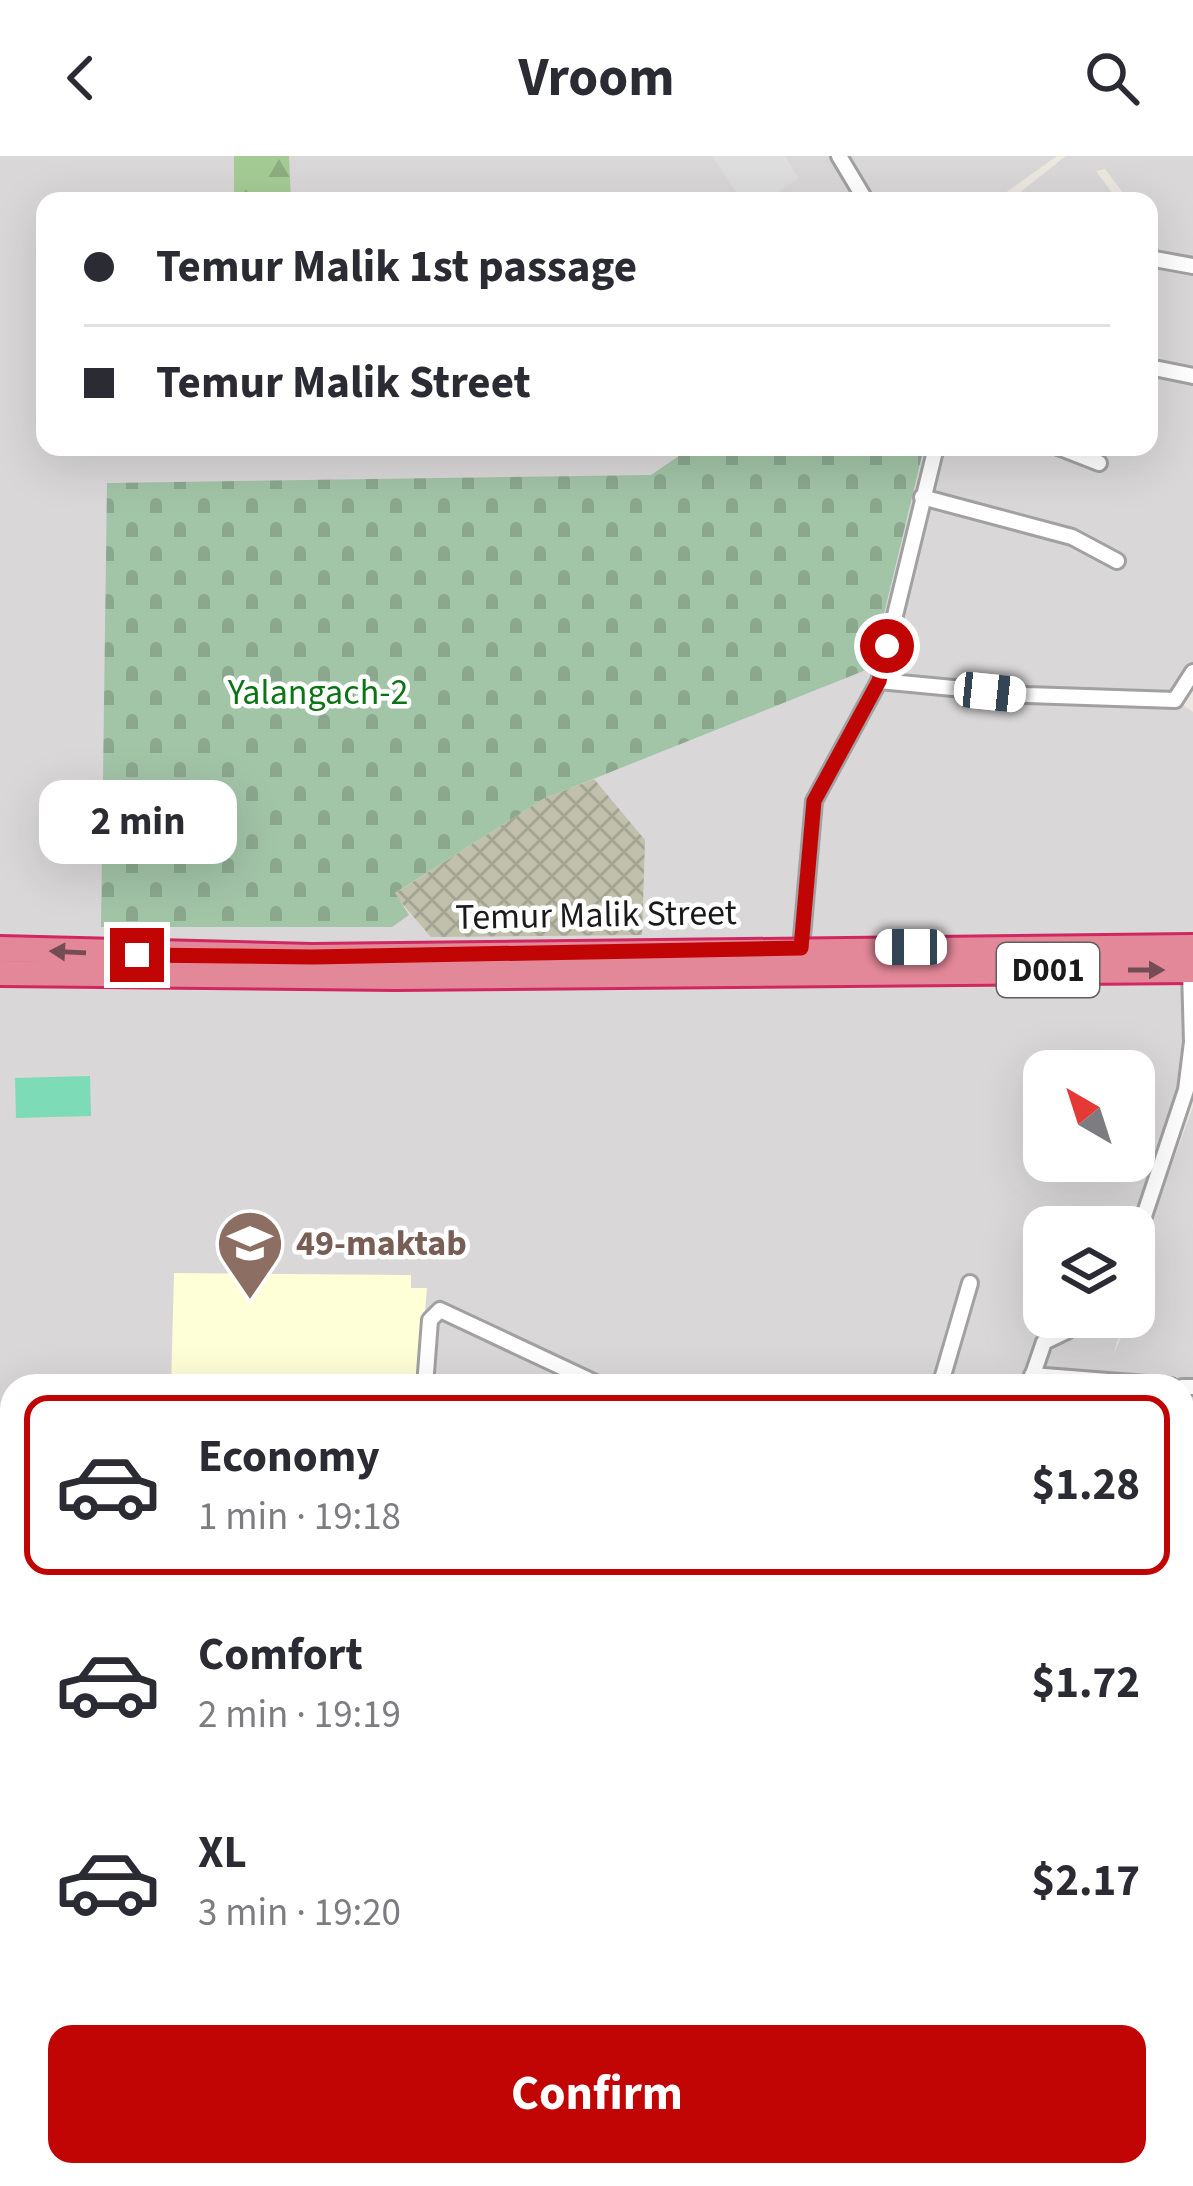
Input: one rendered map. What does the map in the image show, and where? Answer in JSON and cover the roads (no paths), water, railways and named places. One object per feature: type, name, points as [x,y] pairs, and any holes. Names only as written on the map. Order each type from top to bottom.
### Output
[{"type":"highway","name":"Temur Malik Street","points":[[0,949],[312,957],[801,948],[1192,963]]},
{"type":"highway","name":"Temur Malik Street","points":[[0,973],[396,976],[1192,963]]},
{"type":"street","points":[[839,156],[861,192]]},
{"type":"street","points":[[1158,260],[1193,266]]},
{"type":"street","points":[[1158,369],[1193,376]]},
{"type":"street","points":[[801,948],[814,801],[879,681],[934,456]]},
{"type":"street","points":[[1081,456],[1099,463]]},
{"type":"street","points":[[922,497],[1072,537],[1117,561]]},
{"type":"street","points":[[879,681],[1027,695],[1174,700],[1193,672]]},
{"type":"street","points":[[1147,1206],[1186,1090],[1192,1042],[1192,963]]},
{"type":"street","points":[[943,1374],[970,1283]]},
{"type":"street","points":[[426,1374],[430,1320],[440,1310],[576,1374]]},
{"type":"street","points":[[1033,1374],[1044,1342],[1052,1338]]},
{"type":"place","name":"49-maktab","points":[[250,1302]]},
{"type":"park label","name":"Yalangach-2","points":[[318,692]]}]
